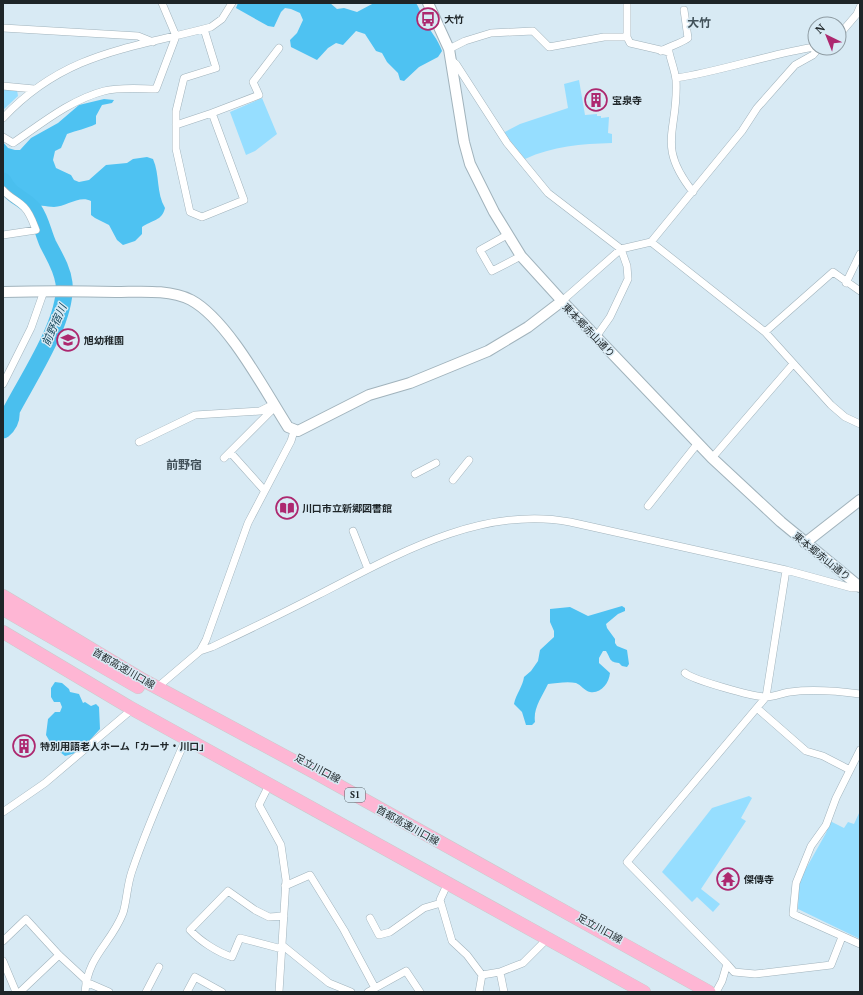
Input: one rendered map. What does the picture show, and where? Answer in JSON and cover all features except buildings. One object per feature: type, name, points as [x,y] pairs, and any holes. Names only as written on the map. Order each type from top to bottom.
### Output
[{"type":"highway","name":"首都高速川口線","points":[[3,595],[143,680],[709,992]]},
{"type":"highway","points":[[3,609],[98,665],[308,780],[397,819]]},
{"type":"highway","points":[[3,623],[70,672]]},
{"type":"highway","points":[[3,632],[136,711],[644,992]]},
{"type":"main road","name":"東本郷赤山通り","points":[[428,3],[449,54],[467,154],[484,194],[507,235],[522,256],[562,301],[712,458],[805,543],[860,587]]},
{"type":"main road","points":[[3,292],[44,291],[164,293],[181,296],[191,300],[212,316],[229,335],[288,427],[294,431],[303,430],[369,395],[410,383],[488,351],[528,327],[562,301]]},
{"type":"main road","points":[[805,543],[860,500]]},
{"type":"main road","name":"足立川口線","points":[[3,595],[160,685],[340,780],[454,846],[716,992]]},
{"type":"main road","points":[[3,636],[185,742],[638,992]]},
{"type":"street","points":[[3,137],[13,143],[55,114],[82,99],[105,91],[156,89],[176,36],[162,3]]},
{"type":"street","points":[[3,118],[34,88],[72,66],[112,51],[211,27],[222,19],[232,3]]},
{"type":"street","points":[[627,3],[627,37],[630,43],[669,52],[676,78],[670,146],[677,170],[693,192]]},
{"type":"street","points":[[847,25],[857,14],[860,7]]},
{"type":"street","points":[[660,51],[671,45],[685,41],[688,38],[684,10]]},
{"type":"street","points":[[3,28],[138,36],[153,42]]},
{"type":"street","points":[[204,29],[216,68],[184,78],[176,111],[176,149],[190,212],[202,217],[244,200],[212,113]]},
{"type":"street","points":[[596,337],[610,317],[628,279],[627,266],[621,249],[548,193],[507,143],[449,54],[465,41],[491,33],[533,31],[549,47],[604,37],[627,37]]},
{"type":"street","points":[[176,125],[259,95],[253,82],[279,48]]},
{"type":"street","points":[[676,78],[704,74],[788,51],[807,48]]},
{"type":"street","points":[[562,301],[621,249],[651,242],[693,192],[742,131],[758,108],[790,70],[795,65],[811,56]]},
{"type":"street","points":[[3,86],[34,88]]},
{"type":"street","points":[[3,190],[9,198],[23,206],[31,216],[36,230],[3,236]]},
{"type":"street","points":[[507,235],[480,250],[492,271],[522,256]]},
{"type":"street","points":[[651,242],[765,332],[831,405],[845,417],[860,424]]},
{"type":"street","points":[[846,283],[860,254]]},
{"type":"street","points":[[765,332],[833,272],[846,283],[860,291]]},
{"type":"street","points":[[3,384],[6,367],[30,328],[44,291]]},
{"type":"street","points":[[712,458],[793,364]]},
{"type":"street","points":[[139,442],[195,415],[260,411],[274,406]]},
{"type":"street","points":[[224,458],[274,406]]},
{"type":"street","points":[[200,651],[208,634],[239,543],[264,490],[291,441],[294,431]]},
{"type":"street","points":[[648,506],[698,443]]},
{"type":"street","points":[[230,452],[264,490]]},
{"type":"street","points":[[453,480],[469,460]]},
{"type":"street","points":[[415,474],[436,463]]},
{"type":"street","points":[[160,685],[200,651],[212,647],[368,569],[427,543],[474,526],[514,520],[552,519],[786,570],[852,588],[860,587]]},
{"type":"street","points":[[353,530],[368,569]]},
{"type":"street","points":[[786,570],[766,697],[758,709],[628,862],[734,972],[755,974],[831,965],[842,937]]},
{"type":"street","points":[[685,673],[690,678],[766,697],[789,692],[817,691],[860,694]]},
{"type":"street","points":[[758,709],[806,751],[823,756],[850,770]]},
{"type":"street","points":[[3,812],[45,783],[130,711]]},
{"type":"street","points":[[85,992],[86,981],[93,960],[117,925],[123,913],[131,873],[149,824],[185,742]]},
{"type":"street","points":[[860,750],[836,798],[826,825],[811,846],[796,883],[793,914],[860,944]]},
{"type":"street","points":[[268,788],[259,805],[281,845],[286,886],[279,992]]},
{"type":"street","points":[[286,886],[310,875],[344,930],[376,988]]},
{"type":"street","points":[[446,887],[440,900],[452,941],[467,955],[482,975],[479,992]]},
{"type":"street","points":[[284,916],[269,917],[255,910],[228,891],[190,930],[195,936],[224,954],[232,957],[240,938],[282,947],[330,983],[351,992]]},
{"type":"street","points":[[370,918],[379,935],[390,932],[424,908],[441,903]]},
{"type":"street","points":[[3,941],[26,919],[59,955],[86,981],[109,992]]},
{"type":"street","points":[[482,975],[500,972],[523,963],[546,940]]},
{"type":"street","points":[[20,992],[59,955]]},
{"type":"street","points":[[3,961],[16,992]]},
{"type":"street","points":[[716,992],[722,981],[727,964]]},
{"type":"street","points":[[146,992],[159,967]]},
{"type":"street","points":[[368,992],[406,972],[420,992]]},
{"type":"street","points":[[500,972],[504,992]]},
{"type":"street","points":[[187,992],[195,977],[222,992]]},
{"type":"shaded area","points":[[238,3],[330,3],[337,9],[344,8],[357,12],[374,3],[416,3],[442,51],[438,57],[419,67],[404,81],[400,80],[398,73],[387,62],[382,53],[376,51],[365,34],[356,31],[343,45],[336,43],[328,48],[317,60],[291,47],[290,40],[297,33],[303,20],[300,13],[285,8],[281,12],[274,27],[268,26],[236,8]]},
{"type":"shaded area","points":[[579,80],[585,115],[597,114],[597,116],[601,116],[601,118],[609,117],[608,133],[612,134],[612,143],[567,146],[546,151],[525,159],[503,133],[520,124],[568,108],[564,84]]},
{"type":"shaded area","points":[[3,89],[17,90],[18,96],[3,110]]},
{"type":"shaded area","points":[[262,98],[277,134],[255,151],[246,155],[230,112]]},
{"type":"shaded area","points":[[104,99],[114,100],[112,103],[102,105],[96,116],[96,124],[67,134],[61,148],[55,151],[53,160],[56,168],[71,175],[74,180],[79,182],[89,180],[106,165],[127,163],[133,159],[147,157],[153,159],[157,171],[160,196],[165,208],[164,212],[159,218],[142,227],[142,234],[135,241],[123,245],[117,240],[109,225],[91,215],[91,201],[82,199],[54,207],[39,206],[16,192],[3,177],[3,142],[8,148],[20,150],[31,138],[58,123],[79,105]]},
{"type":"shaded area","points":[[622,606],[625,608],[625,611],[618,614],[606,624],[607,628],[615,639],[617,646],[627,650],[629,664],[627,667],[612,661],[606,651],[603,651],[599,658],[599,663],[610,673],[606,684],[601,690],[590,692],[573,682],[548,684],[535,712],[535,722],[532,725],[526,725],[522,712],[514,704],[524,677],[531,671],[538,661],[540,650],[554,637],[554,631],[550,622],[550,609],[570,607],[588,616]]},
{"type":"shaded area","points":[[55,682],[62,683],[69,689],[70,692],[79,694],[83,703],[85,702],[91,706],[96,704],[99,707],[100,729],[79,752],[65,756],[60,752],[60,748],[50,742],[46,735],[48,719],[55,712],[60,712],[62,707],[60,702],[54,702],[51,697],[51,688]]},
{"type":"shaded area","points":[[749,796],[752,798],[741,818],[746,821],[701,889],[720,904],[713,912],[697,897],[692,902],[662,872],[712,808]]},
{"type":"shaded area","points":[[860,811],[860,939],[798,909],[799,881],[826,833],[830,821],[844,828],[848,822],[854,824]]},
{"type":"waterway","name":"前野宿川","points":[[3,181],[11,192],[34,210],[48,244],[60,267],[64,283],[64,297],[60,314],[53,331],[11,411],[10,421],[3,430]]},
{"type":"place","name":"大竹","points":[[428,19]]},
{"type":"place","name":"宝泉寺","points":[[596,100]]},
{"type":"place","name":"旭幼稚園","points":[[68,340]]},
{"type":"place","name":"川口市立新郷図書館","points":[[287,508]]},
{"type":"place","name":"特別用語老人ホーム「カーサ・川口」","points":[[24,746]]},
{"type":"place","name":"傑傳寺","points":[[728,879]]},
{"type":"district","name":"大竹","points":[[699,23]]},
{"type":"district","name":"前野宿","points":[[184,465]]}]
